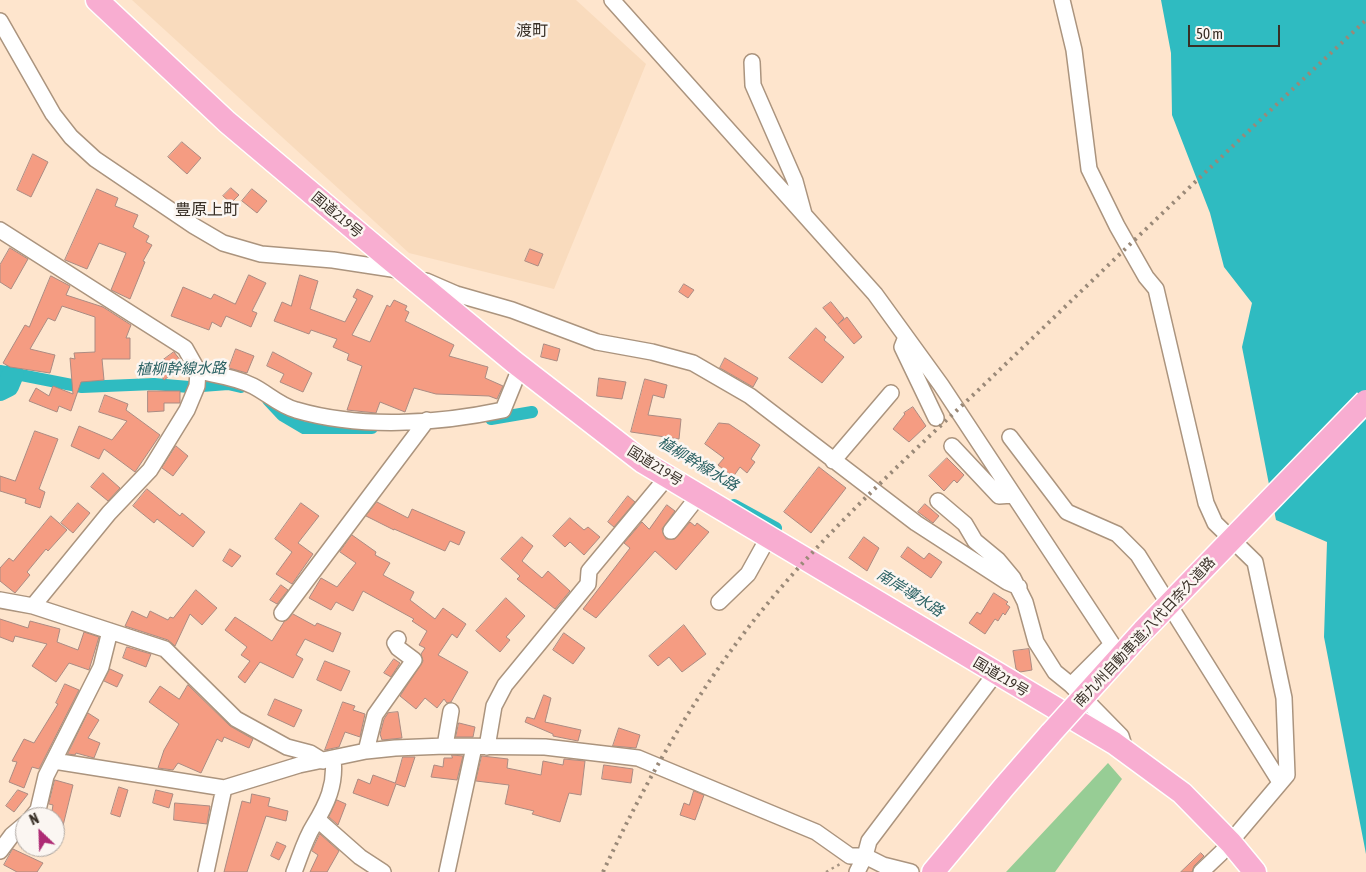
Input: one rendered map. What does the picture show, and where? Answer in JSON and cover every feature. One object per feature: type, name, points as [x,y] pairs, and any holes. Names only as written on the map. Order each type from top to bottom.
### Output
[{"type":"highway","name":"国道219号","points":[[96,0],[227,122],[523,369],[643,462],[700,494],[768,538],[1125,751],[1182,793],[1255,872]]},
{"type":"highway","name":"南九州自動車道;八代日奈久道路","points":[[939,865],[1051,734],[1143,631],[1366,401]]},
{"type":"street","points":[[612,0],[875,294],[941,385],[1112,644],[1071,685]]},
{"type":"street","points":[[1062,0],[1074,50],[1089,169],[1117,226],[1146,277],[1156,289],[1206,503],[1215,523],[1254,562],[1284,698],[1287,775],[1230,843],[1201,872]]},
{"type":"street","points":[[0,22],[53,114],[71,137],[96,160],[194,226],[223,243],[261,254],[333,260],[384,270],[406,271],[438,287],[512,310],[597,342],[652,352],[693,363],[750,396],[916,523],[1007,582],[1019,586]]},
{"type":"street","points":[[752,62],[753,85],[795,181],[806,218]]},
{"type":"street","points":[[0,230],[185,348],[198,371],[197,386],[187,410],[150,470],[109,513],[34,606]]},
{"type":"street","points":[[906,337],[902,347],[936,418]]},
{"type":"street","points":[[198,371],[228,377],[253,386],[294,410],[341,422],[383,423],[460,418],[503,410],[516,378],[523,369]]},
{"type":"street","points":[[833,461],[891,393]]},
{"type":"street","points":[[282,613],[427,420]]},
{"type":"street","points":[[1010,437],[1067,512],[1117,534],[1138,555],[1280,782]]},
{"type":"street","points":[[952,446],[999,496],[1013,496]]},
{"type":"street","points":[[447,872],[480,747],[494,706],[505,685],[588,584],[590,571],[668,476]]},
{"type":"street","points":[[671,531],[700,494]]},
{"type":"street","points":[[938,501],[965,524],[975,541],[998,560],[1019,586],[1036,642],[1055,672],[1071,685],[1121,736],[1125,751]]},
{"type":"street","points":[[719,602],[748,574],[768,538]]},
{"type":"street","points":[[0,600],[34,606],[165,649],[236,719],[287,747],[310,752],[328,760]]},
{"type":"street","points":[[39,807],[46,776],[101,667],[110,631]]},
{"type":"street","points":[[366,751],[375,715],[414,660],[398,648],[396,643],[398,640]]},
{"type":"street","points":[[857,872],[865,856],[869,841],[995,674]]},
{"type":"street","points":[[445,746],[451,711]]},
{"type":"street","points":[[54,761],[224,788],[299,764],[328,760],[366,751],[445,746],[545,747],[638,758],[816,832],[850,856],[865,856],[883,864],[911,872]]},
{"type":"street","points":[[294,872],[330,795],[334,781],[328,760]]},
{"type":"street","points":[[206,872],[224,788]]},
{"type":"street","points":[[318,820],[360,857],[383,872]]},
{"type":"street","points":[[0,850],[15,832]]},
{"type":"shaded area","points":[[132,0],[576,0],[646,64],[554,289],[409,253]]},
{"type":"green space","points":[[1108,763],[1122,779],[1055,872],[1006,872]]},
{"type":"water","points":[[1161,0],[1366,0],[1366,854],[1324,637],[1327,542],[1276,520],[1242,347],[1252,303],[1224,267],[1210,213],[1172,115],[1171,53]]},
{"type":"building","points":[[182,142],[201,158],[187,174],[168,157]]},
{"type":"building","points":[[33,154],[48,162],[31,197],[17,190]]},
{"type":"building","points":[[231,188],[239,195],[231,203],[223,196]]},
{"type":"building","points":[[97,189],[118,198],[115,206],[138,215],[133,227],[149,236],[146,242],[152,245],[143,261],[145,262],[130,299],[111,290],[126,253],[99,243],[87,269],[65,260]]},
{"type":"building","points":[[252,189],[267,201],[257,213],[242,201]]},
{"type":"building","points":[[10,248],[28,259],[11,289],[0,282],[0,265]]},
{"type":"building","points":[[530,249],[543,254],[538,266],[525,261]]},
{"type":"building","points":[[249,275],[266,283],[252,311],[257,313],[251,327],[226,316],[221,327],[212,322],[209,330],[171,316],[183,287],[211,299],[214,294],[235,304]]},
{"type":"building","points":[[300,275],[318,281],[310,309],[345,322],[357,299],[353,297],[357,289],[373,296],[352,335],[370,342],[387,305],[390,307],[394,300],[407,306],[405,310],[409,312],[405,321],[454,345],[449,356],[488,367],[485,378],[503,386],[497,399],[489,396],[436,394],[414,388],[405,412],[380,402],[376,413],[347,410],[362,366],[347,360],[349,354],[333,347],[337,339],[311,330],[309,334],[274,321],[282,302],[291,306]]},
{"type":"building","points":[[51,276],[70,286],[66,295],[103,307],[131,325],[126,338],[130,338],[130,359],[102,359],[104,380],[81,382],[71,411],[59,406],[57,412],[29,401],[36,388],[49,396],[53,386],[73,394],[70,358],[75,359],[74,353],[95,352],[95,317],[62,306],[55,321],[48,318],[30,349],[55,355],[50,373],[10,367],[3,363],[25,325],[29,327]]},
{"type":"building","points":[[684,284],[694,290],[688,298],[679,292]]},
{"type":"building","points":[[831,302],[844,318],[838,324],[847,317],[862,337],[854,344],[823,308]]},
{"type":"building","points":[[816,328],[826,337],[824,340],[844,357],[822,383],[789,358]]},
{"type":"building","points":[[544,344],[560,349],[557,361],[541,357]]},
{"type":"building","points":[[236,349],[254,356],[247,373],[229,368]]},
{"type":"building","points":[[174,352],[184,365],[164,380],[155,366]]},
{"type":"building","points":[[273,352],[312,373],[303,392],[280,382],[284,374],[267,366]]},
{"type":"building","points":[[725,358],[758,378],[753,387],[720,368]]},
{"type":"building","points":[[599,378],[626,382],[622,399],[597,396]]},
{"type":"building","points":[[645,379],[667,385],[664,398],[653,395],[648,415],[681,419],[679,439],[631,432]]},
{"type":"building","points":[[148,391],[180,391],[180,403],[164,403],[164,411],[148,412]]},
{"type":"building","points":[[105,395],[128,404],[126,410],[160,435],[135,472],[104,449],[99,459],[71,446],[79,426],[112,440],[127,421],[99,412]]},
{"type":"building","points":[[913,407],[926,426],[909,442],[893,429],[904,413]]},
{"type":"building","points":[[719,423],[729,424],[760,445],[751,459],[755,462],[747,473],[740,467],[733,477],[718,465],[724,458],[705,444]]},
{"type":"building","points":[[35,431],[58,439],[39,489],[45,492],[40,508],[25,503],[26,499],[0,491],[0,476],[15,481]]},
{"type":"building","points":[[176,446],[188,456],[173,476],[162,468]]},
{"type":"building","points":[[947,458],[964,475],[957,483],[954,480],[944,491],[929,476]]},
{"type":"building","points":[[819,467],[846,488],[811,533],[784,512]]},
{"type":"building","points":[[103,473],[120,488],[108,501],[91,487]]},
{"type":"building","points":[[147,489],[180,516],[182,513],[205,532],[193,547],[157,519],[154,523],[133,506]]},
{"type":"building","points":[[628,496],[635,502],[614,527],[608,522]]},
{"type":"building","points":[[377,502],[408,518],[412,509],[465,532],[459,545],[450,541],[445,551],[366,516]]},
{"type":"building","points":[[78,503],[90,513],[73,533],[61,523]]},
{"type":"building","points":[[301,503],[319,516],[298,543],[313,554],[292,584],[276,574],[292,552],[275,539]]},
{"type":"building","points":[[925,504],[939,516],[933,523],[918,512]]},
{"type":"building","points":[[667,505],[675,511],[662,529],[666,539],[675,539],[690,522],[695,526],[697,523],[709,532],[676,570],[655,551],[596,618],[583,609],[630,548],[624,543],[642,522],[649,529]]},
{"type":"building","points":[[51,516],[67,530],[48,551],[46,549],[27,572],[30,575],[15,593],[0,581],[0,568],[9,558],[13,561]]},
{"type":"building","points":[[570,518],[584,530],[588,527],[600,537],[584,555],[570,542],[565,547],[553,536]]},
{"type":"building","points":[[352,535],[376,552],[375,555],[390,563],[383,575],[414,592],[410,600],[435,619],[443,608],[466,624],[457,638],[452,634],[438,655],[468,672],[451,702],[447,703],[444,699],[437,708],[425,698],[416,709],[400,696],[423,661],[421,654],[425,648],[419,645],[427,631],[412,621],[414,619],[363,591],[353,611],[336,602],[331,610],[309,598],[321,578],[337,587],[356,563],[340,552]]},
{"type":"building","points":[[522,537],[533,546],[522,561],[542,578],[548,571],[570,591],[555,609],[517,579],[520,576],[501,559]]},
{"type":"building","points":[[864,537],[879,548],[867,571],[849,558]]},
{"type":"building","points":[[908,547],[924,559],[929,553],[942,562],[931,578],[901,557]]},
{"type":"building","points":[[230,549],[241,556],[232,567],[223,561]]},
{"type":"building","points":[[281,585],[288,590],[277,604],[270,600]]},
{"type":"building","points":[[196,590],[217,608],[202,625],[190,614],[175,646],[168,640],[125,626],[132,611],[147,618],[150,611],[168,620],[170,617],[173,618]]},
{"type":"building","points":[[994,593],[1008,602],[1006,604],[1010,607],[998,621],[995,619],[985,634],[969,623],[977,612],[980,614]]},
{"type":"building","points":[[506,598],[525,616],[506,637],[510,640],[500,652],[476,631]]},
{"type":"building","points":[[293,614],[315,626],[317,623],[341,633],[333,652],[305,639],[296,655],[303,659],[293,678],[260,662],[245,683],[238,677],[250,661],[241,655],[247,647],[225,630],[235,617],[272,641],[284,622]]},
{"type":"building","points":[[0,619],[28,628],[30,621],[60,629],[57,642],[78,650],[84,632],[99,637],[89,670],[69,663],[56,682],[32,666],[47,644],[15,636],[13,642],[0,637]]},
{"type":"building","points":[[684,625],[706,654],[682,672],[669,657],[658,666],[649,656]]},
{"type":"building","points":[[564,633],[585,648],[573,664],[553,650]]},
{"type":"building","points":[[127,647],[151,654],[146,667],[123,658]]},
{"type":"building","points":[[1029,649],[1032,670],[1020,672],[1016,669],[1013,651]]},
{"type":"building","points":[[394,659],[400,663],[391,677],[384,673]]},
{"type":"building","points":[[325,661],[350,671],[341,691],[317,680]]},
{"type":"building","points":[[110,669],[123,675],[117,687],[104,681]]},
{"type":"building","points":[[65,684],[79,690],[39,769],[32,767],[24,788],[9,782],[17,762],[12,761],[24,739],[34,743],[58,704],[56,703]]},
{"type":"building","points":[[188,685],[230,726],[253,739],[249,748],[224,737],[222,742],[217,739],[201,773],[178,763],[173,770],[158,768],[164,750],[179,724],[149,702],[160,686],[179,699]]},
{"type":"building","points":[[544,695],[551,698],[545,722],[581,730],[578,741],[553,736],[553,734],[525,722],[527,717],[534,719]]},
{"type":"building","points":[[275,699],[302,710],[294,727],[268,715]]},
{"type":"building","points":[[343,702],[355,706],[353,710],[365,714],[360,737],[345,732],[339,747],[325,750]]},
{"type":"building","points":[[398,712],[402,738],[382,740],[380,734],[384,719],[388,713]]},
{"type":"building","points":[[88,713],[99,720],[88,738],[100,743],[94,758],[76,753],[75,755],[68,754]]},
{"type":"building","points":[[459,723],[475,727],[473,737],[456,737]]},
{"type":"building","points":[[619,728],[640,735],[636,748],[613,746]]},
{"type":"building","points":[[452,755],[463,756],[457,780],[431,777],[434,765],[443,767],[444,758],[452,758]]},
{"type":"building","points":[[482,756],[508,759],[507,768],[541,775],[543,761],[563,765],[564,759],[585,761],[581,795],[569,793],[560,822],[532,814],[534,811],[505,804],[509,785],[476,781]]},
{"type":"building","points":[[403,757],[415,757],[405,787],[396,784],[388,806],[353,793],[358,779],[370,784],[373,775],[395,783]]},
{"type":"building","points":[[604,765],[633,769],[631,783],[602,779]]},
{"type":"building","points":[[55,780],[73,785],[65,818],[65,807],[53,807],[53,805],[49,804]]},
{"type":"building","points":[[119,787],[128,790],[120,817],[111,814]]},
{"type":"building","points":[[18,790],[28,794],[18,807],[15,807],[14,812],[6,806]]},
{"type":"building","points":[[156,790],[173,794],[169,808],[153,803]]},
{"type":"building","points":[[694,791],[704,795],[695,820],[680,815],[684,803],[689,805]]},
{"type":"building","points":[[252,794],[270,798],[268,806],[288,811],[286,821],[266,816],[247,872],[224,872],[242,801],[250,803]]},
{"type":"building","points":[[337,800],[346,804],[338,825],[329,817]]},
{"type":"building","points":[[175,803],[210,806],[207,824],[174,820]]},
{"type":"building","points":[[320,834],[339,851],[327,872],[310,872],[318,855],[312,851]]},
{"type":"building","points":[[277,842],[286,846],[279,860],[271,856]]},
{"type":"building","points":[[13,849],[15,850],[15,857],[30,857],[43,863],[37,872],[17,872],[4,865]]},
{"type":"building","points":[[1201,853],[1204,856],[1194,866],[1192,872],[1181,872]]},
{"type":"waterway","name":"植柳幹線水路","points":[[0,371],[82,387],[154,384],[189,387],[228,384],[241,387]]},
{"type":"waterway","points":[[0,390],[8,386],[13,374]]},
{"type":"waterway","name":"植柳幹線水路","points":[[268,400],[282,415],[304,428],[372,428]]},
{"type":"waterway","name":"植柳幹線水路","points":[[491,419],[532,412]]},
{"type":"waterway","name":"南岸導水路","points":[[734,505],[776,528]]},
{"type":"railway","points":[[603,872],[652,775],[708,683],[751,624],[812,553],[912,453],[1366,20]]},
{"type":"district","name":"渡町","points":[[532,31]]},
{"type":"district","name":"豊原上町","points":[[207,210]]}]
